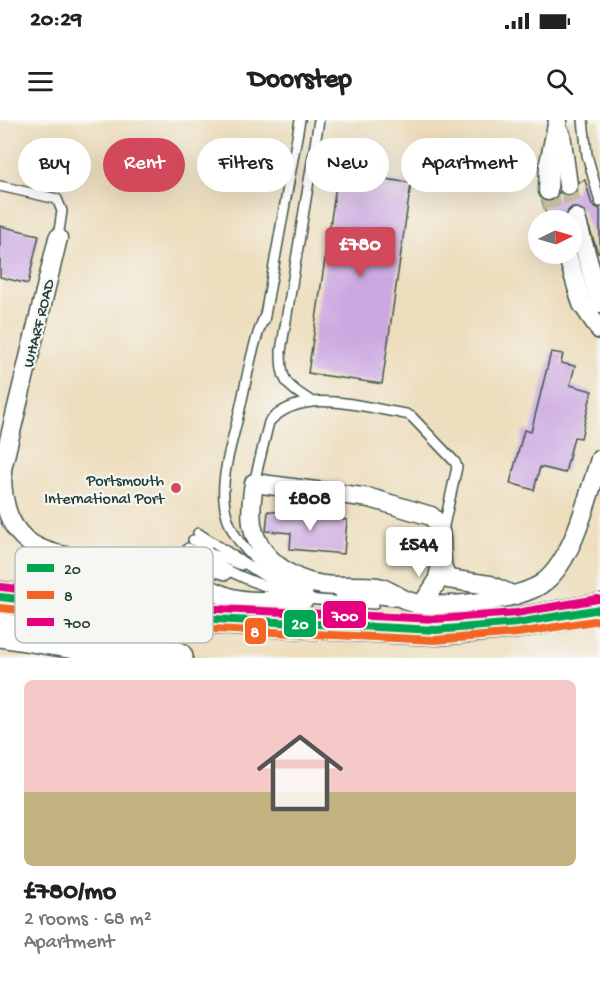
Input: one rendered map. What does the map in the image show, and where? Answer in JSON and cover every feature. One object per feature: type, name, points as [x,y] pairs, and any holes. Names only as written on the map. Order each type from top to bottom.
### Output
[{"type":"highway","points":[[0,630],[15,632]]},
{"type":"highway","points":[[82,643],[176,658]]},
{"type":"main road","points":[[0,597],[15,599]]},
{"type":"main road","points":[[213,619],[436,630],[517,623],[600,609]]},
{"type":"street","points":[[559,120],[568,185]]},
{"type":"street","points":[[548,191],[549,163],[559,120]]},
{"type":"street","name":"WHARF ROAD","points":[[39,547],[10,525],[2,500],[2,469],[58,238]]},
{"type":"street","points":[[582,239],[600,303]]},
{"type":"street","points":[[570,264],[582,304],[600,330]]},
{"type":"street","points":[[418,603],[437,582],[441,564],[441,537],[438,525],[431,516],[370,498],[254,483],[251,514],[254,533],[262,550],[278,566],[305,581],[380,587],[418,603],[478,603],[533,590],[553,575],[593,501],[600,459]]},
{"type":"street","points":[[441,564],[446,576],[453,580],[490,585],[512,595]]},
{"type":"street","name":"WHARF ROAD","points":[[213,589],[235,598],[305,599]]},
{"type":"lane","points":[[300,120],[262,338],[226,493],[226,520],[236,539],[250,555],[267,570],[297,587],[418,603]]},
{"type":"lane","points":[[310,401],[290,388],[281,374],[281,351],[320,120]]},
{"type":"lane","points":[[583,120],[586,155],[600,202]]},
{"type":"lane","points":[[0,186],[57,199],[62,212],[58,238]]},
{"type":"lane","points":[[254,483],[265,429],[269,423],[302,402],[310,401],[406,414],[412,417],[455,462],[458,473],[441,537]]},
{"type":"lane","points":[[213,555],[258,571],[305,599]]},
{"type":"lane","points":[[213,559],[257,584]]},
{"type":"lane","points":[[213,560],[257,584],[305,599],[379,604],[418,603]]},
{"type":"lane","points":[[218,562],[258,571]]},
{"type":"building","points":[[389,180],[401,181],[401,192],[410,192],[382,384],[308,373],[335,192],[389,192]]},
{"type":"building","points":[[585,180],[592,205],[600,209],[600,253],[598,253],[583,210],[572,207],[569,210],[545,210],[542,201],[553,201],[559,192],[564,196],[574,194],[579,182]]},
{"type":"building","points":[[0,226],[39,235],[28,284],[0,277]]},
{"type":"building","points":[[551,352],[563,354],[561,363],[575,366],[570,385],[592,391],[581,438],[574,437],[565,473],[540,467],[534,490],[510,483],[524,430],[531,432]]},
{"type":"building","points":[[268,511],[347,520],[344,554],[290,549],[291,533],[266,531]]},
{"type":"tunnel","points":[[568,185],[574,210]]},
{"type":"tunnel","points":[[548,191],[554,210]]},
{"type":"transit line","name":"700","points":[[1,587],[15,589]]},
{"type":"transit line","name":"20","points":[[0,597],[15,599]]},
{"type":"transit line","name":"700","points":[[213,609],[436,619],[516,613],[598,599]]},
{"type":"transit line","name":"8","points":[[0,608],[15,610]]},
{"type":"transit line","name":"20","points":[[213,619],[436,630],[517,623],[600,609]]},
{"type":"transit line","name":"8","points":[[213,629],[435,640],[518,633],[600,620]]},
{"type":"place","name":"Portsmouth International Port","points":[[176,488]]}]
